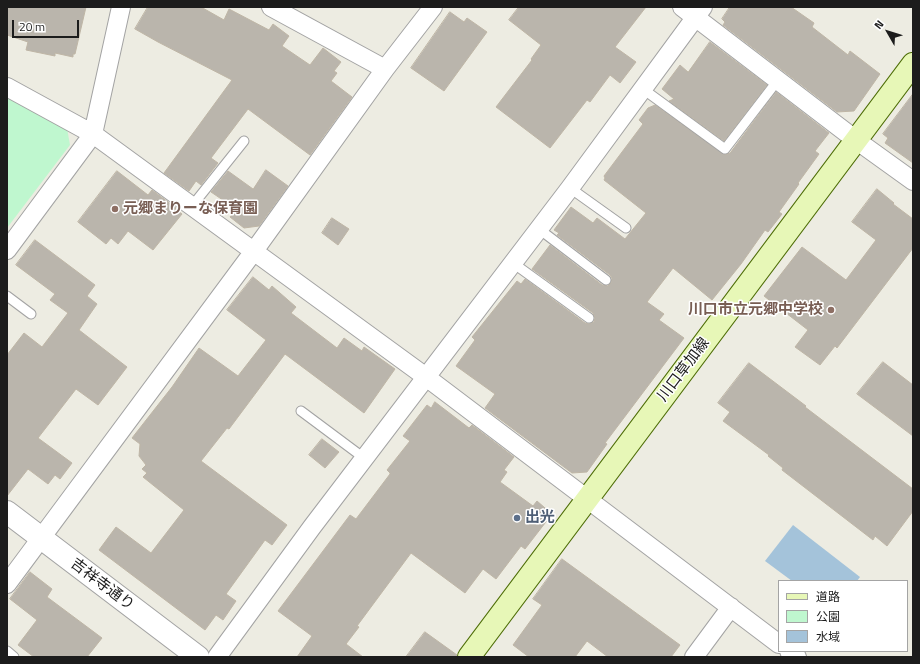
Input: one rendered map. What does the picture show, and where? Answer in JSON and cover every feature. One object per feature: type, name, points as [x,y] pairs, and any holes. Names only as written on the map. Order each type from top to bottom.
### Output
[{"type":"main road","name":"川口草加線","points":[[469,657],[913,64]]},
{"type":"street","points":[[7,250],[93,134],[121,7]]},
{"type":"street","points":[[271,7],[385,69]]},
{"type":"street","points":[[7,584],[254,251],[385,69],[433,7]]},
{"type":"street","points":[[217,657],[312,527],[570,188],[643,89],[693,10],[778,80],[856,140],[913,181]]},
{"type":"street","points":[[7,87],[93,134],[426,377],[778,643]]},
{"type":"street","name":"吉祥寺通り","points":[[7,512],[198,657]]},
{"type":"street","points":[[694,657],[730,607]]},
{"type":"lane","points":[[643,89],[725,149],[778,80]]},
{"type":"lane","points":[[192,206],[244,141]]},
{"type":"lane","points":[[570,188],[626,228]]},
{"type":"lane","points":[[539,229],[606,280]]},
{"type":"lane","points":[[513,263],[588,318]]},
{"type":"lane","points":[[7,296],[31,314]]},
{"type":"lane","points":[[301,411],[364,458]]},
{"type":"lane","points":[[7,651],[14,657]]},
{"type":"green space","points":[[7,97],[67,128],[70,145],[7,228]]},
{"type":"water","points":[[793,525],[860,577],[858,580],[791,580],[765,561]]},
{"type":"building","points":[[7,7],[86,7],[73,57],[55,53],[55,56],[26,50],[28,42],[7,35]]},
{"type":"building","points":[[148,7],[201,7],[224,20],[229,9],[269,30],[273,24],[289,36],[282,46],[310,65],[323,48],[341,62],[334,71],[337,73],[331,81],[352,97],[310,155],[248,109],[211,158],[218,163],[201,185],[196,181],[189,191],[164,173],[232,80],[135,29]]},
{"type":"building","points":[[519,7],[646,7],[615,47],[636,62],[620,83],[610,75],[590,102],[587,100],[550,148],[496,107],[532,60],[531,59],[541,45],[509,20]]},
{"type":"building","points":[[730,7],[791,7],[814,23],[812,27],[848,55],[850,51],[880,74],[854,111],[837,112],[723,25],[725,22],[722,19]]},
{"type":"building","points":[[450,12],[464,22],[467,18],[487,32],[444,91],[411,68]]},
{"type":"building","points":[[710,42],[767,85],[724,141],[669,101],[674,99],[662,89],[680,65],[688,72]]},
{"type":"building","points":[[776,92],[829,133],[815,151],[819,154],[779,212],[782,214],[768,232],[765,230],[741,264],[712,300],[673,268],[647,302],[664,314],[659,320],[684,338],[605,443],[607,444],[587,472],[572,473],[485,408],[495,394],[456,366],[475,340],[472,337],[517,281],[521,284],[525,279],[585,323],[589,324],[594,322],[595,318],[593,313],[532,269],[550,245],[602,285],[608,286],[611,283],[612,278],[610,275],[557,235],[559,233],[554,230],[571,207],[593,223],[597,218],[625,239],[646,213],[604,180],[604,176],[643,124],[639,120],[648,108],[655,105],[725,155],[730,153]]},
{"type":"building","points":[[913,94],[913,163],[885,143],[888,138],[883,134]]},
{"type":"building","points":[[266,170],[288,186],[259,226],[244,228],[230,217],[236,209],[211,192],[228,171],[253,189]]},
{"type":"building","points":[[117,171],[148,195],[152,190],[182,214],[153,250],[128,231],[118,244],[111,238],[106,244],[78,222]]},
{"type":"building","points":[[877,189],[894,203],[893,204],[913,219],[913,248],[837,348],[835,346],[820,365],[795,347],[808,330],[764,296],[802,247],[846,280],[876,240],[852,222]]},
{"type":"building","points":[[332,218],[349,229],[338,245],[322,233]]},
{"type":"building","points":[[35,240],[95,285],[87,296],[97,304],[79,330],[127,367],[98,405],[76,389],[38,438],[72,463],[60,479],[55,475],[48,484],[28,469],[7,496],[7,355],[24,333],[42,347],[68,313],[50,300],[55,294],[16,265]]},
{"type":"building","points":[[253,277],[269,290],[272,286],[296,307],[291,313],[337,348],[344,338],[362,351],[364,347],[395,369],[364,413],[285,354],[229,429],[227,428],[201,461],[287,525],[272,545],[265,540],[226,594],[236,601],[223,620],[216,615],[205,630],[99,550],[116,527],[151,553],[184,510],[143,477],[147,473],[142,469],[146,465],[139,456],[140,444],[132,438],[172,387],[199,348],[238,376],[266,340],[227,310]]},
{"type":"building","points":[[883,362],[913,385],[913,436],[857,394]]},
{"type":"building","points":[[749,363],[913,489],[913,511],[887,546],[875,536],[873,540],[782,470],[783,468],[768,456],[769,455],[723,421],[730,412],[718,403]]},
{"type":"building","points":[[435,402],[469,428],[472,425],[514,457],[504,470],[507,472],[500,482],[533,506],[537,501],[552,514],[525,549],[521,546],[496,579],[483,569],[465,593],[411,553],[357,626],[359,627],[346,644],[363,657],[297,657],[312,636],[278,611],[350,515],[356,519],[390,474],[387,470],[410,441],[403,436],[427,405],[431,408]]},
{"type":"building","points":[[322,439],[339,452],[325,468],[309,455]]},
{"type":"building","points":[[562,559],[680,645],[671,657],[608,657],[587,641],[575,657],[529,657],[513,645],[542,605],[533,599]]},
{"type":"building","points":[[30,572],[52,589],[47,597],[102,638],[87,657],[34,657],[18,645],[37,620],[10,599]]},
{"type":"building","points":[[425,632],[457,655],[457,657],[406,657]]},
{"type":"place","name":"元郷まりーな保育園","points":[[115,209]]},
{"type":"place","name":"川口市立元郷中学校","points":[[831,310]]},
{"type":"place","name":"出光","points":[[517,518]]}]
